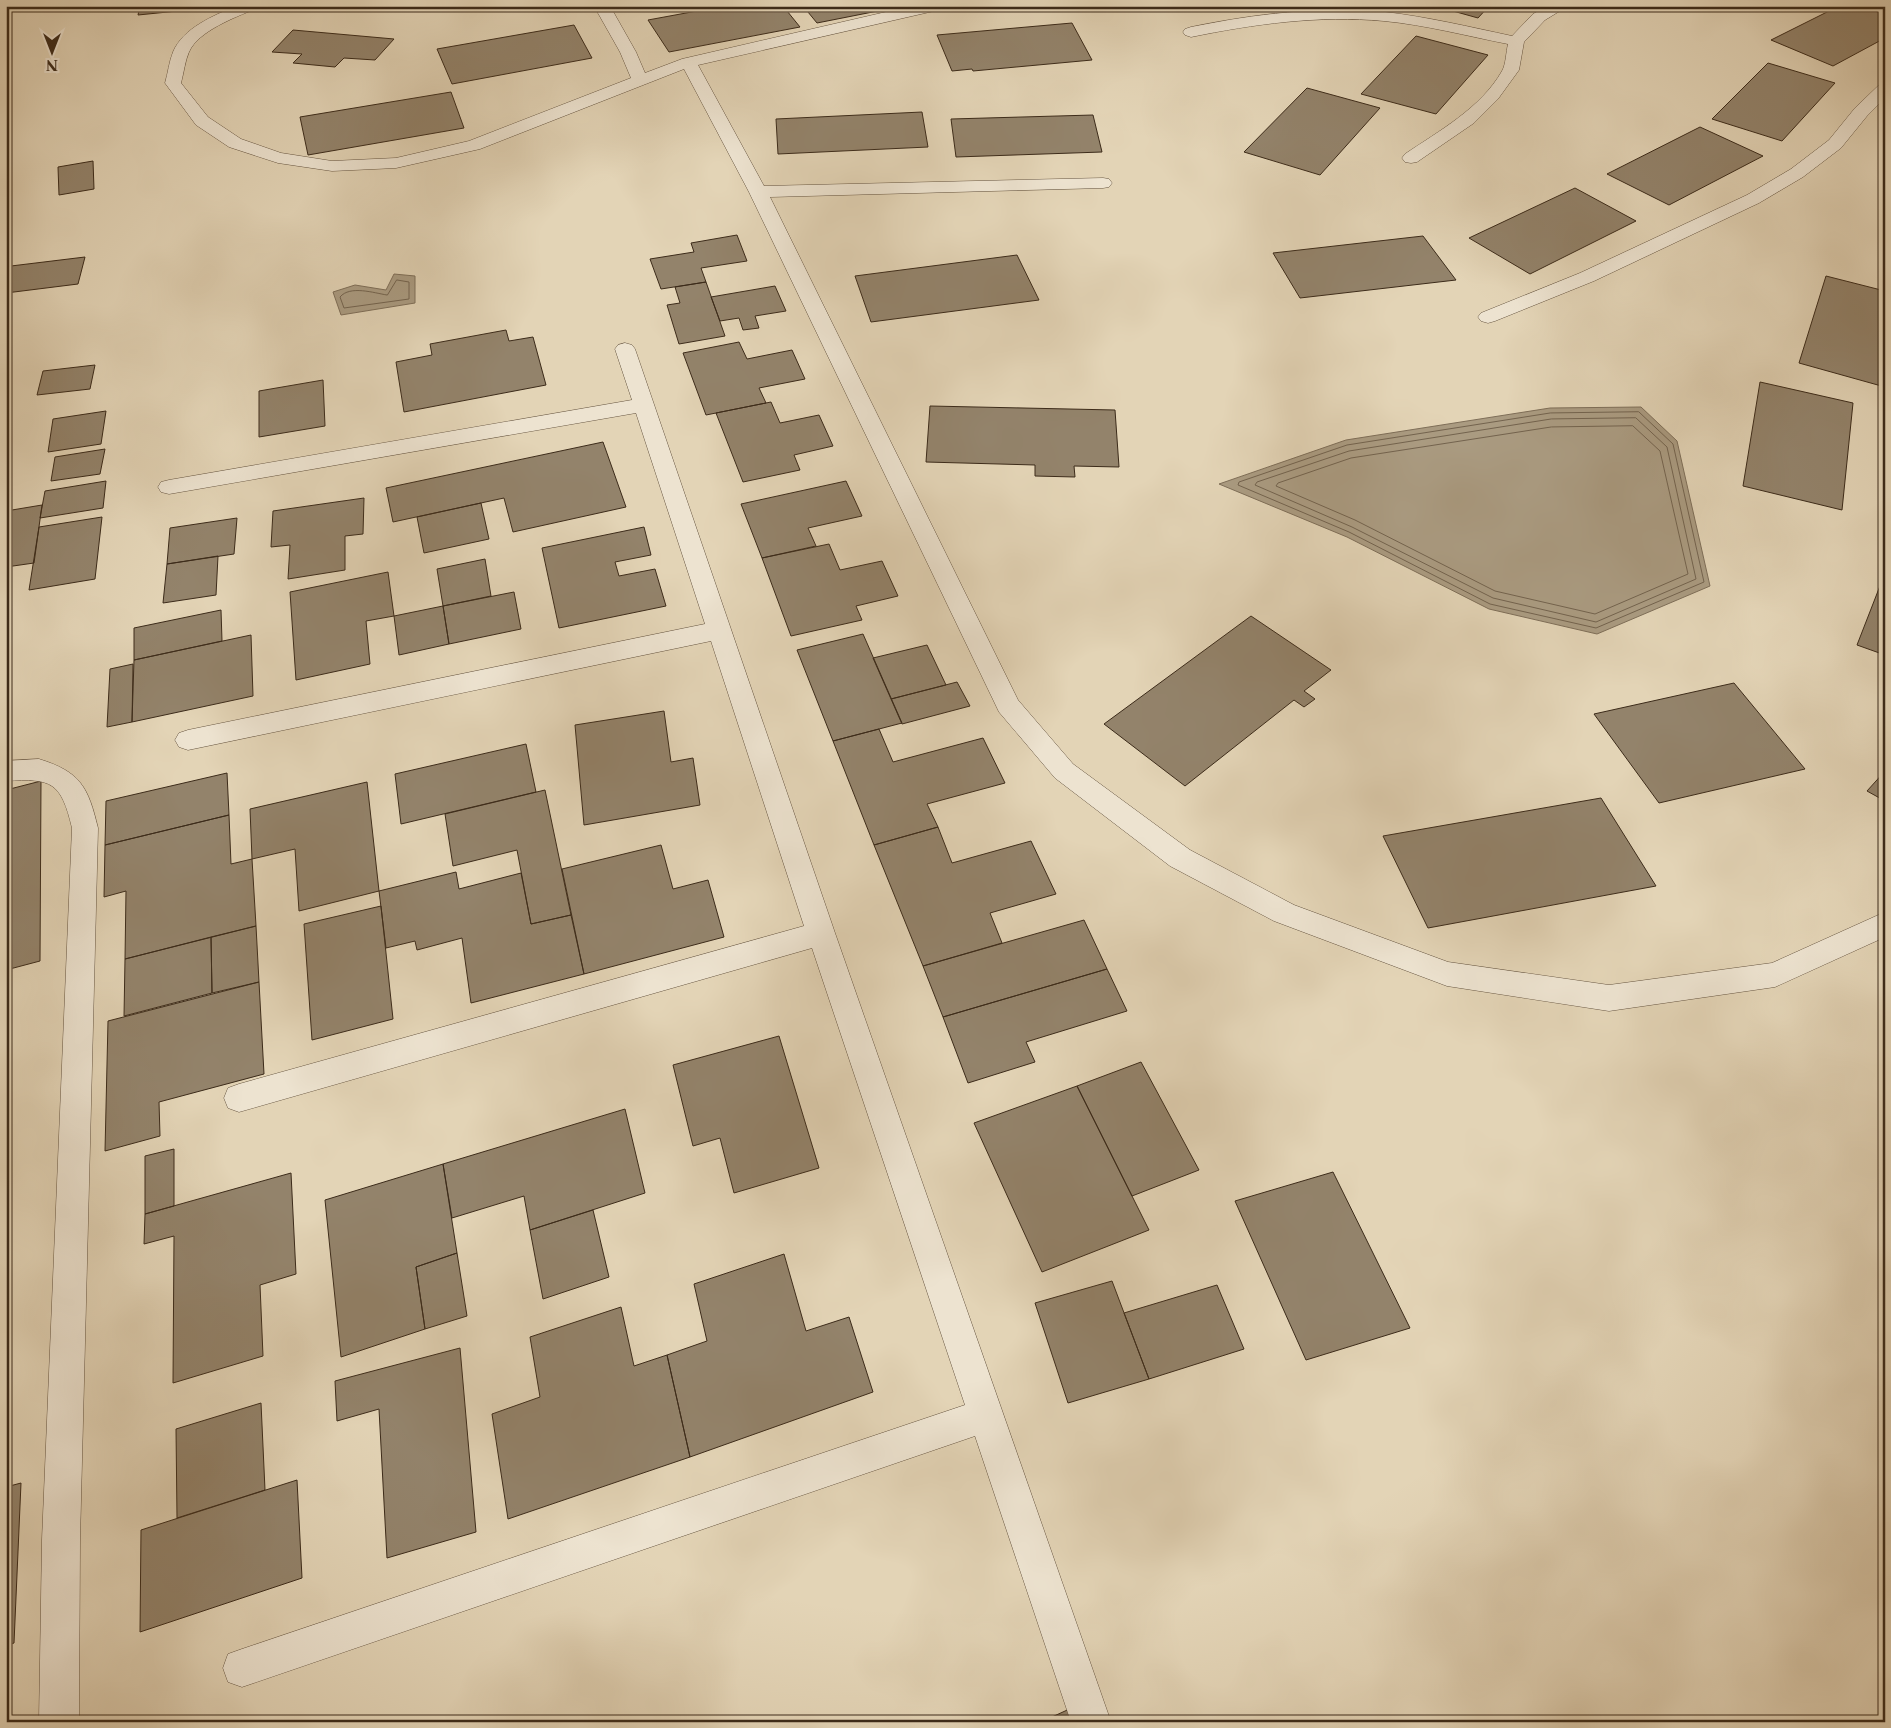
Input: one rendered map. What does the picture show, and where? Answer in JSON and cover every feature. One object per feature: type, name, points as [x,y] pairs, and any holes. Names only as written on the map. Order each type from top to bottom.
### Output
[{"type":"street","points":[[250,6],[227,15],[203,28],[182,49],[173,83],[202,121],[235,143],[278,158],[332,166],[396,163],[474,145],[688,62],[934,6]]},
{"type":"street","points":[[602,6],[628,52],[640,80]]},
{"type":"street","points":[[1411,158],[1468,119],[1492,95],[1511,70],[1516,41],[1539,17],[1560,6]]},
{"type":"street","points":[[1191,32],[1239,22],[1294,16],[1342,15],[1410,20],[1516,41]]},
{"type":"street","points":[[688,62],[758,192],[1008,705],[1064,771],[1180,858],[1284,913],[1448,974],[1610,998],[1775,975],[1885,924]]},
{"type":"street","points":[[1488,317],[1588,277],[1753,199],[1797,172],[1835,144],[1861,112],[1885,89]]},
{"type":"street","points":[[758,192],[1103,183]]},
{"type":"street","points":[[625,349],[821,933],[1090,1722]]},
{"type":"street","points":[[169,487],[644,405]]},
{"type":"street","points":[[188,740],[720,630]]},
{"type":"street","points":[[6,771],[39,769],[63,780],[78,799],[85,828],[61,1540],[59,1722]]},
{"type":"street","points":[[239,1098],[821,933]]},
{"type":"street","points":[[242,1668],[986,1415]]},
{"type":"water","points":[[394,274],[415,276],[415,303],[341,315],[333,292],[355,285],[386,290]]},
{"type":"water","points":[[1641,407],[1677,441],[1710,586],[1597,634],[1489,609],[1347,537],[1219,484],[1346,440],[1550,408]]},
{"type":"building","points":[[140,6],[227,6],[138,15]]},
{"type":"building","points":[[724,6],[783,6],[800,27],[669,52],[648,20]]},
{"type":"building","points":[[803,6],[903,6],[817,23]]},
{"type":"building","points":[[1435,6],[1489,6],[1478,18]]},
{"type":"building","points":[[1839,6],[1862,6],[1885,15],[1885,38],[1833,66],[1771,40]]},
{"type":"building","points":[[1072,23],[1092,60],[973,71],[972,69],[952,71],[937,35]]},
{"type":"building","points":[[574,25],[592,58],[452,84],[437,49]]},
{"type":"building","points":[[293,30],[394,39],[375,60],[344,58],[335,67],[293,63],[302,54],[272,52]]},
{"type":"building","points":[[1416,36],[1488,55],[1436,114],[1361,94]]},
{"type":"building","points":[[1768,63],[1835,83],[1782,141],[1712,119]]},
{"type":"building","points":[[1307,88],[1380,108],[1320,175],[1244,152]]},
{"type":"building","points":[[451,92],[464,128],[308,155],[300,117]]},
{"type":"building","points":[[922,112],[928,147],[778,154],[776,119]]},
{"type":"building","points":[[1093,115],[1102,152],[956,157],[951,119]]},
{"type":"building","points":[[1700,127],[1763,156],[1669,205],[1607,174]]},
{"type":"building","points":[[93,161],[94,189],[59,195],[58,167]]},
{"type":"building","points":[[1575,188],[1636,221],[1530,274],[1469,238]]},
{"type":"building","points":[[737,235],[747,261],[701,268],[706,282],[661,289],[650,259],[694,252],[691,243]]},
{"type":"building","points":[[1423,236],[1456,280],[1300,298],[1273,253]]},
{"type":"building","points":[[1017,255],[1039,300],[871,322],[855,276]]},
{"type":"building","points":[[85,257],[78,284],[6,293],[6,283],[11,266]]},
{"type":"building","points":[[1826,276],[1885,291],[1885,387],[1799,363]]},
{"type":"building","points":[[706,282],[725,336],[679,344],[667,305],[680,303],[675,287]]},
{"type":"building","points":[[775,286],[786,311],[755,316],[759,328],[743,330],[739,318],[720,321],[711,297]]},
{"type":"building","points":[[506,330],[509,341],[533,337],[546,385],[404,412],[396,362],[432,355],[430,344]]},
{"type":"building","points":[[739,342],[747,359],[792,350],[805,379],[759,388],[766,403],[706,415],[683,353]]},
{"type":"building","points":[[95,365],[90,389],[37,395],[43,371]]},
{"type":"building","points":[[323,380],[325,426],[259,437],[259,391]]},
{"type":"building","points":[[1760,382],[1853,403],[1842,510],[1743,486]]},
{"type":"building","points":[[771,402],[780,423],[819,415],[833,446],[794,455],[800,470],[743,482],[716,413]]},
{"type":"building","points":[[930,406],[1115,410],[1119,467],[1074,466],[1075,477],[1035,476],[1035,465],[926,462]]},
{"type":"building","points":[[106,411],[101,444],[48,452],[53,419]]},
{"type":"building","points":[[603,442],[626,507],[513,532],[504,498],[393,522],[386,488]]},
{"type":"building","points":[[105,449],[100,474],[51,481],[55,457]]},
{"type":"building","points":[[106,481],[103,508],[40,518],[45,491]]},
{"type":"building","points":[[846,481],[862,516],[808,528],[816,546],[762,558],[741,504]]},
{"type":"building","points":[[364,498],[363,534],[345,536],[345,570],[288,579],[290,545],[271,547],[273,511]]},
{"type":"building","points":[[481,503],[489,539],[424,553],[417,517]]},
{"type":"building","points":[[42,505],[34,563],[6,567],[6,511]]},
{"type":"building","points":[[102,517],[95,579],[29,590],[39,527]]},
{"type":"building","points":[[237,518],[234,554],[167,564],[170,528]]},
{"type":"building","points":[[644,527],[651,555],[615,562],[619,576],[655,569],[666,606],[559,628],[542,548]]},
{"type":"building","points":[[829,544],[840,570],[882,561],[898,596],[856,606],[862,620],[791,636],[762,558]]},
{"type":"building","points":[[218,556],[216,595],[163,603],[167,564]]},
{"type":"building","points":[[485,559],[491,596],[443,606],[437,569]]},
{"type":"building","points":[[388,572],[394,616],[366,621],[370,664],[296,680],[290,592]]},
{"type":"building","points":[[1885,573],[1885,655],[1857,645]]},
{"type":"building","points":[[514,592],[521,629],[449,644],[443,606]]},
{"type":"building","points":[[443,606],[449,644],[399,655],[394,616]]},
{"type":"building","points":[[221,610],[222,641],[134,660],[134,628]]},
{"type":"building","points":[[1251,616],[1331,670],[1304,691],[1315,699],[1304,707],[1294,700],[1185,786],[1104,724]]},
{"type":"building","points":[[863,634],[902,723],[833,741],[797,650]]},
{"type":"building","points":[[251,635],[253,696],[132,722],[134,660]]},
{"type":"building","points":[[927,645],[946,685],[891,699],[873,658]]},
{"type":"building","points":[[133,664],[132,722],[107,727],[110,669]]},
{"type":"building","points":[[957,682],[970,706],[902,724],[891,699]]},
{"type":"building","points":[[1734,683],[1805,769],[1659,803],[1594,714]]},
{"type":"building","points":[[664,711],[671,762],[693,758],[700,805],[584,825],[575,725]]},
{"type":"building","points":[[879,729],[893,762],[983,738],[1005,783],[927,804],[938,827],[874,845],[833,741]]},
{"type":"building","points":[[526,744],[536,792],[401,824],[395,774]]},
{"type":"building","points":[[1885,771],[1885,801],[1867,791]]},
{"type":"building","points":[[227,773],[229,815],[105,845],[106,801]]},
{"type":"building","points":[[41,781],[40,961],[6,970],[6,790]]},
{"type":"building","points":[[367,782],[379,891],[299,911],[295,849],[252,859],[250,809]]},
{"type":"building","points":[[545,790],[571,915],[531,924],[517,850],[453,866],[445,814]]},
{"type":"building","points":[[1601,798],[1656,886],[1428,928],[1383,836]]},
{"type":"building","points":[[229,815],[231,864],[252,859],[256,926],[125,959],[126,891],[104,897],[105,845]]},
{"type":"building","points":[[938,827],[952,863],[1031,841],[1056,894],[990,913],[1002,943],[923,966],[874,845]]},
{"type":"building","points":[[661,845],[673,889],[708,880],[724,937],[584,974],[562,869]]},
{"type":"building","points":[[456,872],[459,889],[521,873],[531,924],[571,915],[584,974],[471,1003],[462,938],[417,950],[415,941],[386,948],[379,891]]},
{"type":"building","points":[[381,906],[393,1019],[312,1040],[304,924]]},
{"type":"building","points":[[1084,920],[1107,969],[943,1017],[923,966]]},
{"type":"building","points":[[256,926],[259,982],[212,993],[211,937]]},
{"type":"building","points":[[211,937],[212,993],[124,1016],[125,959]]},
{"type":"building","points":[[1107,969],[1127,1011],[1026,1042],[1035,1062],[968,1083],[943,1017]]},
{"type":"building","points":[[259,982],[264,1074],[159,1102],[160,1136],[105,1151],[108,1021]]},
{"type":"building","points":[[779,1036],[819,1168],[734,1193],[720,1138],[693,1146],[673,1065]]},
{"type":"building","points":[[1141,1062],[1199,1170],[1132,1196],[1077,1086]]},
{"type":"building","points":[[1077,1086],[1149,1230],[1042,1272],[974,1123]]},
{"type":"building","points":[[625,1109],[645,1193],[530,1230],[524,1196],[452,1218],[443,1164]]},
{"type":"building","points":[[174,1149],[174,1206],[145,1214],[145,1156]]},
{"type":"building","points":[[443,1164],[457,1253],[416,1267],[425,1329],[341,1357],[325,1200]]},
{"type":"building","points":[[1333,1172],[1410,1328],[1306,1360],[1235,1201]]},
{"type":"building","points":[[291,1173],[296,1274],[260,1285],[263,1356],[173,1383],[174,1236],[144,1244],[145,1214]]},
{"type":"building","points":[[593,1210],[609,1277],[543,1299],[530,1230]]},
{"type":"building","points":[[457,1253],[467,1316],[425,1329],[416,1267]]},
{"type":"building","points":[[784,1254],[806,1331],[849,1317],[873,1392],[690,1457],[667,1355],[707,1341],[694,1284]]},
{"type":"building","points":[[1112,1281],[1149,1379],[1068,1403],[1035,1303]]},
{"type":"building","points":[[1217,1285],[1244,1349],[1149,1379],[1124,1313]]},
{"type":"building","points":[[621,1307],[634,1366],[667,1355],[690,1457],[508,1519],[492,1414],[540,1397],[530,1337]]},
{"type":"building","points":[[460,1348],[476,1532],[387,1558],[379,1409],[337,1421],[335,1381]]},
{"type":"building","points":[[261,1403],[265,1490],[177,1518],[176,1429]]},
{"type":"building","points":[[297,1480],[302,1578],[140,1632],[141,1530]]},
{"type":"building","points":[[21,1483],[14,1643],[6,1646],[6,1487]]},
{"type":"building","points":[[1076,1706],[1082,1722],[1041,1722]]}]
